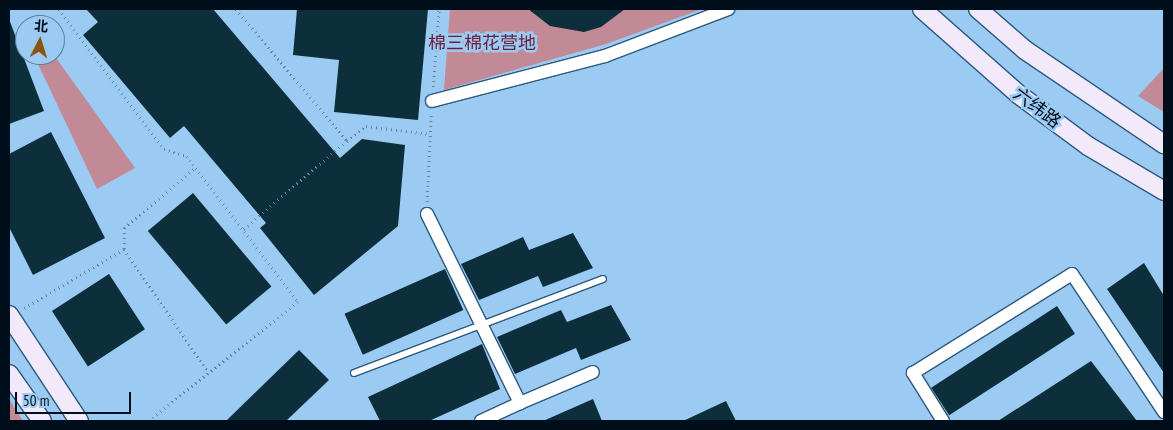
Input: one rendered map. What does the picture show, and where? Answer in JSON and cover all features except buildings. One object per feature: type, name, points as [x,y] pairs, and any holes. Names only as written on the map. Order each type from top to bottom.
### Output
[{"type":"main road","name":"六纬路","points":[[922,9],[1026,100],[1088,146],[1164,191]]},
{"type":"main road","points":[[978,9],[1025,50],[1156,134],[1164,144]]},
{"type":"main road","points":[[9,316],[79,421]]},
{"type":"main road","points":[[9,374],[42,421]]},
{"type":"street","points":[[432,100],[605,56],[728,9]]},
{"type":"street","points":[[427,214],[482,321],[520,403]]},
{"type":"street","points":[[943,421],[913,373],[1072,274],[1164,412]]},
{"type":"street","points":[[481,421],[593,372]]},
{"type":"lane","points":[[354,373],[482,321],[603,279]]},
{"type":"path","points":[[59,9],[164,149],[187,156],[242,231],[298,302],[149,421]]},
{"type":"path","points":[[236,9],[347,141]]},
{"type":"path","points":[[242,231],[366,126],[429,134]]},
{"type":"path","points":[[196,168],[124,228],[124,249],[209,373]]},
{"type":"path","points":[[9,316],[124,249]]},
{"type":"green space","name":"棉三棉花营地","points":[[450,9],[702,9],[606,44],[444,90]]},
{"type":"green space","points":[[61,65],[135,168],[97,189],[39,66]]},
{"type":"green space","points":[[1164,68],[1164,112],[1138,96]]},
{"type":"green space","points":[[9,399],[23,421],[9,421]]}]
